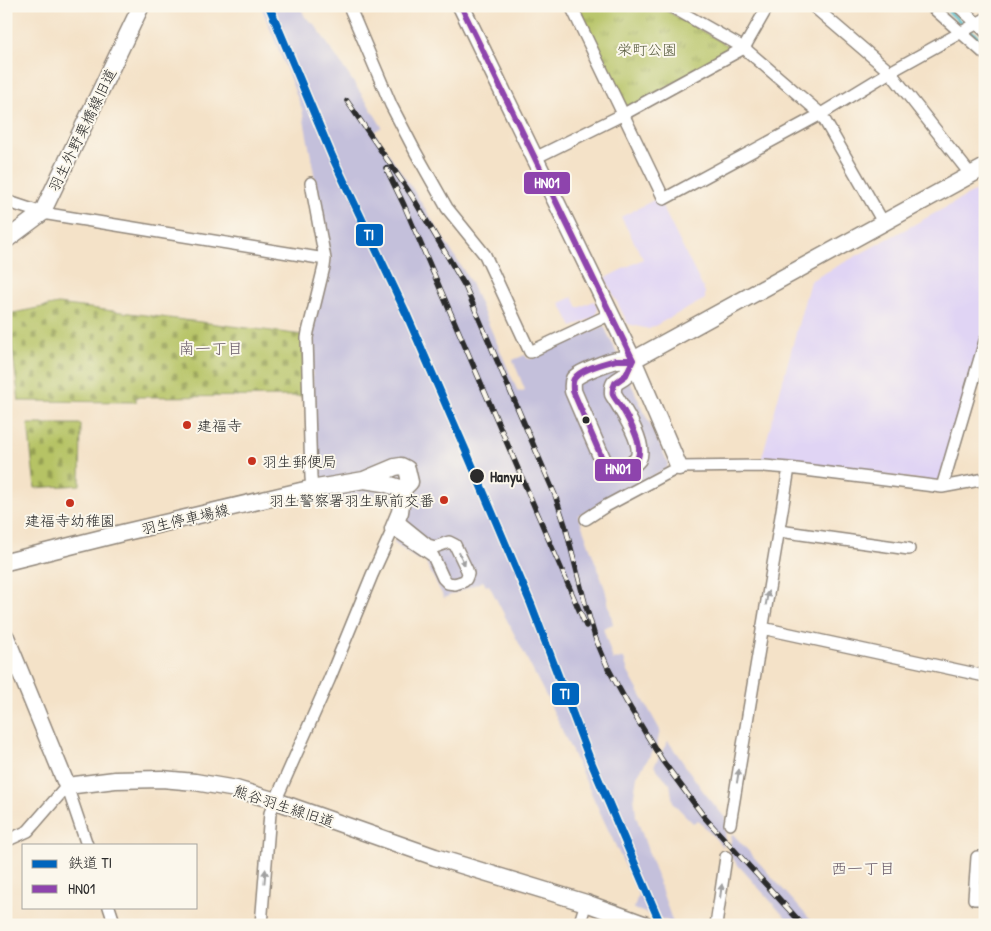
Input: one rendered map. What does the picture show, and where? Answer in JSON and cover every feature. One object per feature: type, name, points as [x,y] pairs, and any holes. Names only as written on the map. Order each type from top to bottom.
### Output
[{"type":"street","name":"羽生外野栗橋線旧道","points":[[6,240],[42,213],[141,6]]},
{"type":"street","points":[[349,6],[391,105],[416,153],[448,208],[485,254],[530,352],[612,314]]},
{"type":"street","points":[[571,6],[664,199],[821,114],[890,72],[974,28]]},
{"type":"street","points":[[670,6],[744,48],[821,114],[883,222]]},
{"type":"street","points":[[536,158],[624,114],[744,48],[768,6]]},
{"type":"street","points":[[633,360],[626,375],[614,385],[613,394],[629,421],[638,442],[638,460],[626,468],[610,469],[604,463],[573,391],[572,384],[578,375],[616,360],[633,360],[978,171],[890,72],[813,6]]},
{"type":"street","points":[[931,6],[974,28]]},
{"type":"street","points":[[958,6],[974,28],[985,54]]},
{"type":"street","points":[[465,8],[612,314],[679,467]]},
{"type":"street","points":[[311,183],[325,259],[307,338],[312,489]]},
{"type":"street","points":[[6,201],[42,213],[325,259]]},
{"type":"street","points":[[942,487],[985,341]]},
{"type":"street","name":"羽生停車場線","points":[[6,562],[312,489],[364,480],[401,466],[407,470],[410,482],[403,488],[400,512],[395,525]]},
{"type":"street","points":[[586,519],[606,506],[679,467],[764,466],[942,487],[985,479]]},
{"type":"street","points":[[730,824],[789,468]]},
{"type":"street","points":[[395,525],[408,530],[435,547],[449,542],[455,545],[468,574],[464,582],[455,584],[445,581],[433,556],[395,525]]},
{"type":"street","points":[[261,925],[270,813],[395,525]]},
{"type":"street","points":[[778,531],[909,549]]},
{"type":"street","points":[[762,628],[985,676]]},
{"type":"street","points":[[6,637],[67,786],[87,844]]},
{"type":"street","name":"熊谷羽生線旧道","points":[[67,786],[115,780],[162,779],[236,789],[276,801],[435,857],[586,903],[646,925]]},
{"type":"street","points":[[6,841],[28,831],[67,786]]},
{"type":"street","points":[[716,925],[726,857]]},
{"type":"street","points":[[985,857],[978,857],[974,899],[985,899]]},
{"type":"street","points":[[579,925],[586,903]]},
{"type":"street","points":[[109,908],[115,925]]},
{"type":"shaded area","points":[[261,6],[300,6],[305,17],[315,25],[368,104],[382,127],[374,132],[414,191],[470,281],[518,392],[525,390],[513,360],[525,355],[530,359],[604,326],[668,463],[667,468],[578,515],[605,589],[613,624],[603,628],[613,660],[624,658],[628,672],[660,730],[657,745],[637,776],[634,795],[636,816],[673,923],[634,909],[638,894],[548,700],[489,585],[486,586],[483,581],[444,598],[424,559],[418,560],[394,543],[407,505],[391,502],[388,494],[320,502],[315,465],[311,335],[330,259],[302,109]]},
{"type":"shaded area","points":[[985,186],[985,329],[940,482],[761,461],[810,281]]},
{"type":"shaded area","points":[[658,198],[705,292],[705,299],[649,329],[628,324],[605,278],[643,259],[621,217]]},
{"type":"shaded area","points":[[573,297],[578,308],[594,301],[598,308],[596,316],[572,327],[560,303]]},
{"type":"shaded area","points":[[668,741],[703,791],[726,819],[723,847],[698,820],[693,823],[673,803],[670,784],[654,766]]},
{"type":"shaded area","points":[[732,833],[815,925],[792,925],[729,855]]},
{"type":"green space","name":"栄町公園","points":[[577,6],[658,6],[734,49],[627,109]]},
{"type":"green space","points":[[58,304],[303,335],[304,396],[136,397],[136,402],[19,401],[8,314]]},
{"type":"green space","points":[[28,424],[81,424],[80,485],[35,488]]},
{"type":"waterway","points":[[943,6],[985,44]]},
{"type":"railway","points":[[347,101],[412,196],[465,286],[555,495],[595,637],[608,668],[626,701],[662,760],[705,818],[803,925]]},
{"type":"railway","points":[[386,168],[404,205],[586,626]]},
{"type":"rail line","name":"TI","points":[[269,6],[332,156],[406,313],[469,458],[531,604],[589,757],[661,925]]},
{"type":"transit line","name":"HN01","points":[[461,6],[633,360]]},
{"type":"transit line","name":"HN01","points":[[616,360],[633,360],[626,375],[615,383],[613,395],[631,424],[639,451],[637,459],[632,465],[617,470],[610,468],[604,463],[573,391],[573,382],[577,375],[593,367],[616,360]]},
{"type":"place","name":"建福寺","points":[[187,425]]},
{"type":"place","name":"羽生郵便局","points":[[252,461]]},
{"type":"place","name":"Hanyu","points":[[477,476]]},
{"type":"place","name":"羽生警察署羽生駅前交番","points":[[444,500]]},
{"type":"place","name":"建福寺幼稚園","points":[[70,503]]},
{"type":"district","name":"南一丁目","points":[[211,348]]},
{"type":"district","name":"西一丁目","points":[[863,868]]}]
